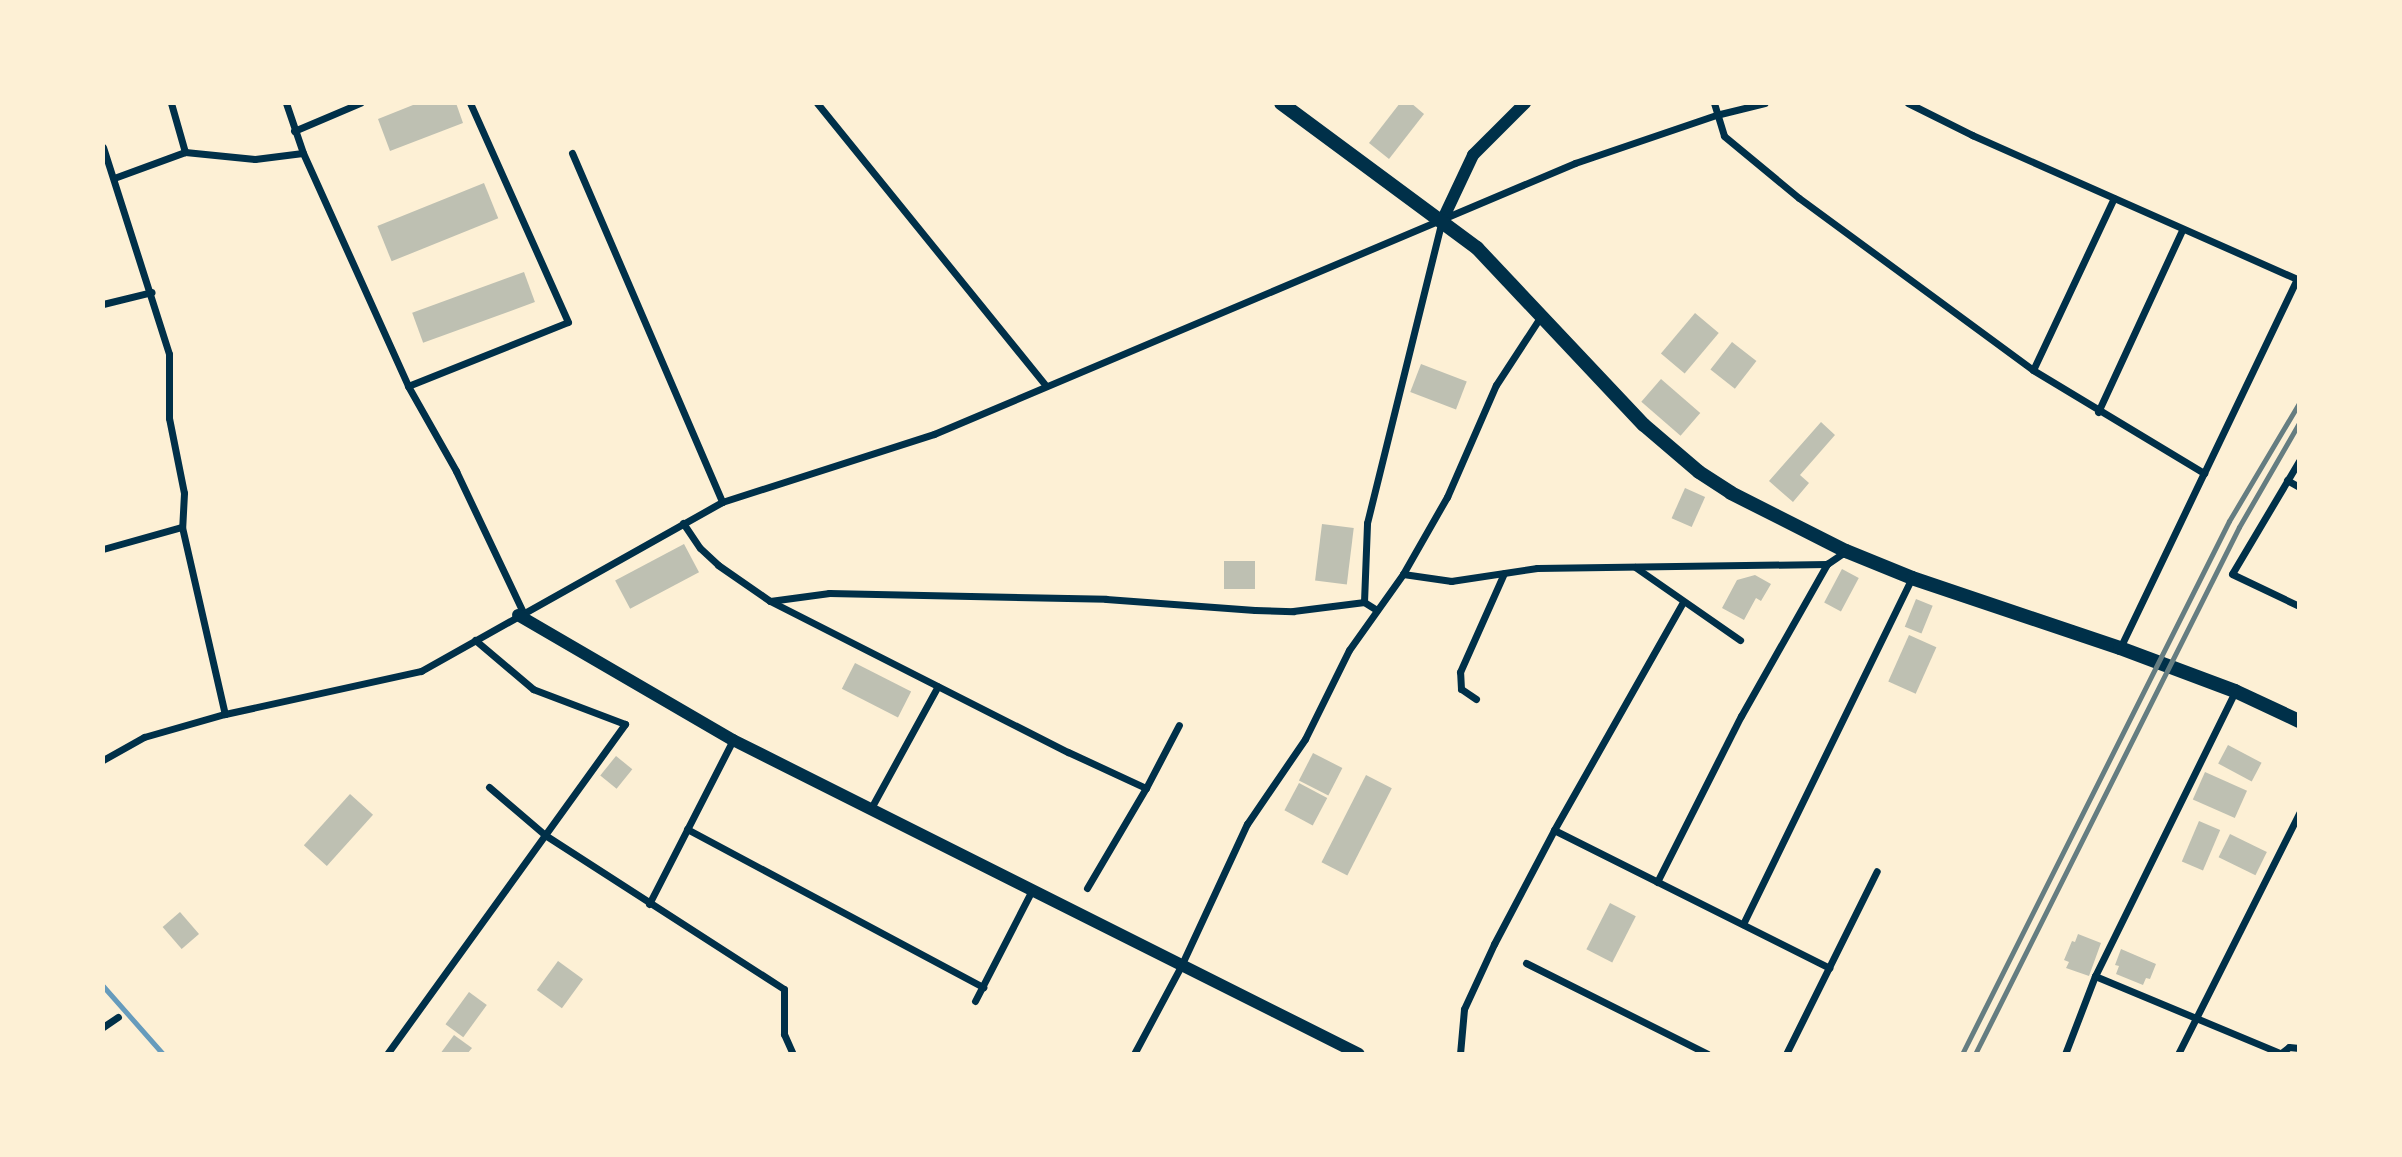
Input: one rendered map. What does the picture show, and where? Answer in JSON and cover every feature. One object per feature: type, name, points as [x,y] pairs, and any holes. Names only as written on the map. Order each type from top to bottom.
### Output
[{"type":"main road","points":[[1281,103],[1477,248],[1644,425],[1699,472],[1761,511],[1912,578],[2120,648],[2235,691],[2299,721]]},
{"type":"street","points":[[171,103],[186,152]]},
{"type":"street","points":[[286,103],[303,153],[408,386],[456,471],[521,613],[733,740],[1031,892],[1359,1054]]},
{"type":"street","points":[[294,131],[360,103]]},
{"type":"street","points":[[408,386],[568,322],[470,103]]},
{"type":"street","points":[[817,103],[1046,386]]},
{"type":"street","points":[[1364,602],[1367,523],[1442,220],[1473,155],[1525,103]]},
{"type":"street","points":[[1714,103],[1724,135],[1800,198],[2033,370],[2098,412],[2204,473]]},
{"type":"street","points":[[103,760],[144,737],[225,714],[421,671],[722,502],[934,434],[1575,163],[1716,115],[1765,103]]},
{"type":"street","points":[[1908,103],[2182,230],[2298,280],[2120,648]]},
{"type":"street","points":[[103,147],[152,292],[169,354],[169,418],[184,493],[182,527],[225,714]]},
{"type":"street","points":[[114,178],[186,152],[255,159],[303,153]]},
{"type":"street","points":[[572,153],[722,502]]},
{"type":"street","points":[[2033,370],[2114,198]]},
{"type":"street","points":[[2098,412],[2182,230]]},
{"type":"street","points":[[103,304],[152,292]]},
{"type":"street","points":[[1134,1054],[1181,966],[1247,824],[1305,739],[1349,650],[1403,573],[1447,497],[1496,385],[1541,316]]},
{"type":"street","points":[[2299,461],[2232,574],[2299,606]]},
{"type":"street","points":[[2287,480],[2299,487]]},
{"type":"street","points":[[683,523],[709,556],[770,601],[1146,788]]},
{"type":"street","points":[[103,549],[182,527]]},
{"type":"street","points":[[1657,883],[1741,716],[1827,564],[1846,551]]},
{"type":"street","points":[[1403,573],[1451,581],[1537,568],[1827,564]]},
{"type":"street","points":[[1635,567],[1740,640]]},
{"type":"street","points":[[1476,699],[1461,689],[1460,672],[1504,573]]},
{"type":"street","points":[[1742,924],[1912,578]]},
{"type":"street","points":[[770,601],[829,593],[1106,599],[1293,611],[1364,602],[1377,610]]},
{"type":"street","points":[[1460,1054],[1464,1009],[1554,830],[1683,601]]},
{"type":"street","points":[[387,1054],[625,724],[533,689],[475,640]]},
{"type":"street","points":[[870,810],[938,686]]},
{"type":"street","points":[[2065,1054],[2095,976],[2235,691]]},
{"type":"street","points":[[1087,888],[1146,788],[1179,725]]},
{"type":"street","points":[[649,904],[733,740]]},
{"type":"street","points":[[489,787],[545,835],[784,989],[784,1034],[793,1054]]},
{"type":"street","points":[[2178,1054],[2193,1018],[2299,813]]},
{"type":"street","points":[[687,829],[983,987]]},
{"type":"street","points":[[1554,830],[1829,968]]},
{"type":"street","points":[[1786,1054],[1877,871]]},
{"type":"street","points":[[975,1001],[1031,892]]},
{"type":"street","points":[[1525,963],[1708,1054]]},
{"type":"street","points":[[2095,976],[2280,1053],[2289,1047],[2299,1048]]},
{"type":"street","points":[[103,1027],[118,1017]]},
{"type":"building","points":[[418,103],[456,103],[463,123],[390,151],[378,119]]},
{"type":"building","points":[[1400,103],[1411,103],[1424,114],[1389,159],[1369,143]]},
{"type":"building","points":[[484,183],[498,218],[392,261],[377,226]]},
{"type":"building","points":[[524,272],[535,302],[423,343],[412,313]]},
{"type":"building","points":[[1695,313],[1719,333],[1685,374],[1661,354]]},
{"type":"building","points":[[1732,342],[1756,361],[1735,389],[1710,370]]},
{"type":"building","points":[[1421,364],[1467,382],[1456,410],[1410,392]]},
{"type":"building","points":[[1661,379],[1700,413],[1681,436],[1641,402]]},
{"type":"building","points":[[1821,422],[1835,435],[1800,475],[1809,483],[1793,502],[1769,481]]},
{"type":"building","points":[[1685,488],[1705,497],[1692,527],[1672,518]]},
{"type":"building","points":[[1322,524],[1354,528],[1347,584],[1315,581]]},
{"type":"building","points":[[684,544],[699,572],[630,609],[615,581]]},
{"type":"building","points":[[1224,561],[1255,561],[1255,589],[1224,589]]},
{"type":"building","points":[[1842,569],[1859,578],[1841,611],[1824,603]]},
{"type":"building","points":[[1755,575],[1771,584],[1761,601],[1756,598],[1744,620],[1722,608],[1737,580]]},
{"type":"building","points":[[1916,599],[1933,606],[1921,634],[1905,627]]},
{"type":"building","points":[[1909,635],[1936,647],[1916,694],[1888,682]]},
{"type":"building","points":[[855,663],[911,692],[898,717],[842,689]]},
{"type":"building","points":[[2228,745],[2262,763],[2252,781],[2218,764]]},
{"type":"building","points":[[1313,753],[1342,768],[1328,796],[1299,781]]},
{"type":"building","points":[[616,756],[632,769],[617,789],[600,775]]},
{"type":"building","points":[[2205,772],[2247,791],[2235,818],[2193,799]]},
{"type":"building","points":[[1366,775],[1392,788],[1347,875],[1322,862]]},
{"type":"building","points":[[1299,783],[1327,798],[1313,825],[1284,810]]},
{"type":"building","points":[[350,794],[373,815],[327,866],[304,845]]},
{"type":"building","points":[[2199,821],[2220,830],[2203,870],[2182,862]]},
{"type":"building","points":[[2230,834],[2267,852],[2255,875],[2219,857]]},
{"type":"building","points":[[1610,903],[1636,916],[1612,962],[1586,949]]},
{"type":"building","points":[[180,912],[199,934],[182,949],[163,927]]},
{"type":"building","points":[[2078,934],[2101,943],[2089,976],[2066,968],[2069,962],[2064,960]]},
{"type":"building","points":[[2121,949],[2156,964],[2150,979],[2146,978],[2143,985],[2116,974],[2119,966],[2115,965]]},
{"type":"building","points":[[558,961],[583,979],[562,1008],[537,990]]},
{"type":"building","points":[[469,992],[487,1005],[463,1037],[445,1024]]},
{"type":"building","points":[[454,1035],[472,1048],[467,1054],[440,1054]]},
{"type":"waterway","points":[[103,986],[163,1054]]},
{"type":"railway","points":[[1962,1054],[2229,521],[2299,403]]},
{"type":"railway","points":[[1975,1054],[2239,527],[2299,423]]}]
